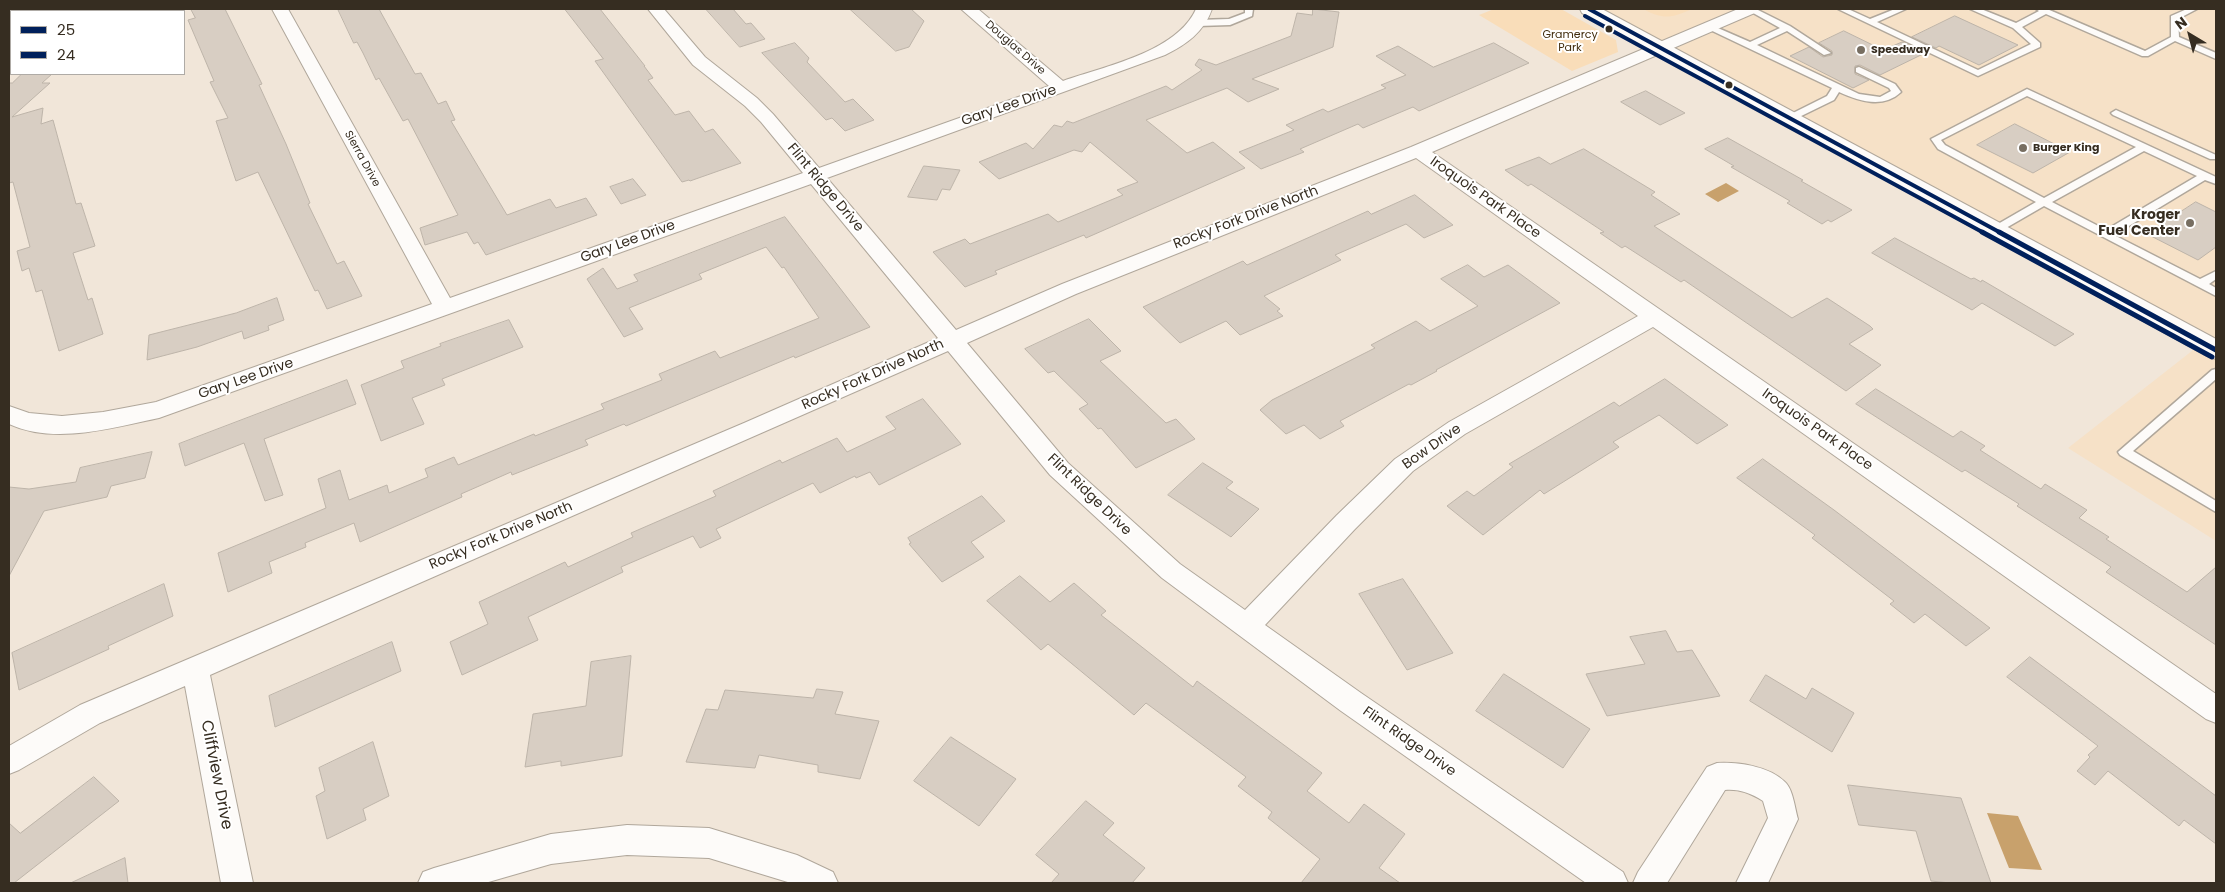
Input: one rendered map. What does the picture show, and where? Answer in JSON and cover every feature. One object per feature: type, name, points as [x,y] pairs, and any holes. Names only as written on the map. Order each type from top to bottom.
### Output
[{"type":"main road","points":[[1589,9],[2216,350]]},
{"type":"street","name":"Sierra Drive","points":[[280,9],[445,308]]},
{"type":"street","name":"Flint Ridge Drive","points":[[656,9],[700,61],[751,102],[767,118],[1059,469],[1171,571],[1246,627],[1612,883]]},
{"type":"street","name":"Douglas Drive","points":[[970,9],[1061,88]]},
{"type":"street","name":"Rocky Fork Drive North","points":[[9,761],[90,714],[1069,289],[1418,151],[1750,9]]},
{"type":"street","name":"Gary Lee Drive","points":[[19,418],[88,423],[158,410],[1161,51],[1178,42],[1201,16]]},
{"type":"street","name":"Iroquois Park Place","points":[[1418,151],[2216,710]]},
{"type":"street","name":"Bow Drive","points":[[1246,627],[1346,522],[1404,465],[1457,428],[1655,316]]},
{"type":"street","name":"Cliffview Drive","points":[[195,668],[236,883]]},
{"type":"street","points":[[1649,883],[1717,777],[1734,775],[1750,778],[1775,792],[1783,819],[1752,883]]},
{"type":"street","points":[[434,883],[551,849],[627,840],[709,843],[797,870],[822,883]]},
{"type":"lane","points":[[1201,16],[1230,22],[1249,14],[1249,9]]},
{"type":"lane","points":[[1750,9],[1787,28],[1827,53]]},
{"type":"lane","points":[[1842,9],[1978,72],[2037,45],[2016,26],[1974,9]]},
{"type":"lane","points":[[1871,22],[1902,9]]},
{"type":"lane","points":[[2175,38],[2174,18],[2193,9]]},
{"type":"lane","points":[[2016,26],[2043,10],[2145,54],[2175,38]]},
{"type":"lane","points":[[1708,27],[1750,45],[1836,88],[1869,100],[1881,100],[1896,92],[1892,86],[1859,70]]},
{"type":"lane","points":[[1750,45],[1787,28]]},
{"type":"lane","points":[[2175,38],[2216,56]]},
{"type":"lane","points":[[1790,118],[1831,98],[1836,88]]},
{"type":"lane","points":[[2216,181],[2026,92],[1936,139],[1941,147],[2216,292]]},
{"type":"lane","points":[[2116,113],[2214,157]]},
{"type":"lane","points":[[1995,230],[2143,147]]},
{"type":"lane","points":[[2106,235],[2204,176]]},
{"type":"lane","points":[[2201,284],[2216,274]]},
{"type":"lane","points":[[2216,373],[2124,452],[2216,507]]},
{"type":"shaded area","points":[[1583,9],[2216,9],[2216,541],[2068,448],[2197,347]]},
{"type":"shaded area","points":[[1726,183],[1739,191],[1718,202],[1705,194]]},
{"type":"shaded area","points":[[1987,813],[2018,816],[2042,870],[2009,868]]},
{"type":"green space","name":"Gramercy Park","points":[[1494,9],[1561,9],[1616,40],[1618,52],[1572,71],[1479,15]]},
{"type":"green space","points":[[1643,9],[1692,9],[1673,16],[1662,16]]},
{"type":"building","points":[[191,9],[225,9],[262,84],[259,85],[286,144],[310,203],[308,204],[337,264],[344,261],[362,296],[327,309],[318,290],[315,291],[258,172],[236,181],[216,121],[228,118],[210,82],[214,81],[188,20],[195,18]]},
{"type":"building","points":[[338,9],[379,9],[415,74],[421,73],[438,104],[446,101],[455,120],[451,121],[507,215],[550,199],[556,208],[586,198],[597,215],[486,255],[478,242],[474,244],[467,232],[425,245],[420,228],[458,215],[408,119],[403,121],[379,78],[376,80],[357,42],[354,43]]},
{"type":"building","points":[[565,9],[600,9],[645,66],[653,78],[648,80],[675,115],[689,111],[705,132],[713,129],[741,163],[690,181],[682,182],[595,61],[603,59]]},
{"type":"building","points":[[706,9],[733,9],[746,24],[751,23],[765,39],[740,47]]},
{"type":"building","points":[[850,9],[911,9],[924,21],[909,47],[896,51]]},
{"type":"building","points":[[1313,9],[1339,12],[1333,47],[1252,79],[1279,89],[1248,102],[1227,88],[1146,120],[1187,153],[1213,142],[1245,168],[1086,238],[1084,235],[995,271],[997,274],[965,287],[933,252],[965,239],[970,244],[1048,214],[1058,222],[1123,195],[1117,190],[1138,182],[1090,142],[1082,152],[1074,150],[999,179],[979,162],[1026,143],[1033,149],[1054,125],[1062,127],[1067,121],[1073,123],[1166,86],[1172,90],[1202,70],[1195,65],[1199,59],[1216,65],[1291,36],[1297,13],[1312,15]]},
{"type":"building","points":[[1955,16],[2018,45],[1979,65],[1939,46],[1936,48],[1912,37]]},
{"type":"building","points":[[1844,31],[1883,50],[1902,42],[1925,53],[1880,75],[1860,65],[1855,66],[1855,74],[1869,80],[1853,88],[1790,56],[1809,47],[1823,57],[1832,55],[1832,51],[1819,43]]},
{"type":"building","points":[[795,43],[809,58],[807,62],[845,102],[853,99],[874,120],[845,131],[832,118],[826,120],[762,53]]},
{"type":"building","points":[[1494,43],[1529,63],[1419,111],[1413,107],[1363,128],[1358,124],[1300,149],[1304,152],[1261,169],[1239,152],[1294,130],[1286,125],[1323,109],[1328,112],[1386,88],[1381,85],[1406,75],[1376,56],[1398,46],[1433,67]]},
{"type":"building","points":[[21,75],[51,75],[42,83],[50,83],[12,117],[43,108],[41,124],[53,120],[76,204],[81,203],[95,246],[73,253],[88,300],[92,298],[103,334],[59,351],[42,290],[36,292],[29,268],[22,271],[17,251],[30,247],[13,182],[9,183],[9,83],[12,83]]},
{"type":"building","points":[[1646,91],[1685,113],[1660,125],[1621,102]]},
{"type":"building","name":"Burger King","points":[[2015,124],[2070,152],[2033,173],[1977,145]]},
{"type":"building","points":[[1728,138],[1852,210],[1831,222],[1828,220],[1822,224],[1787,203],[1790,201],[1731,167],[1734,166],[1705,149]]},
{"type":"building","points":[[1584,149],[1655,192],[1651,195],[1680,214],[1654,226],[1792,318],[1827,298],[1870,326],[1873,329],[1849,344],[1881,365],[1846,391],[1684,280],[1681,282],[1625,246],[1622,248],[1600,233],[1604,232],[1531,184],[1528,186],[1505,170],[1539,157],[1550,164]]},
{"type":"building","points":[[924,166],[960,170],[950,190],[942,189],[937,200],[908,197]]},
{"type":"building","points":[[633,179],[646,195],[621,204],[610,187]]},
{"type":"building","points":[[1415,195],[1453,225],[1424,238],[1406,224],[1335,255],[1341,260],[1264,296],[1280,309],[1277,311],[1283,316],[1240,335],[1226,321],[1180,343],[1143,307],[1243,261],[1247,265],[1368,211],[1371,214]]},
{"type":"building","name":"Kroger Fuel Center","points":[[2196,202],[2216,212],[2216,247],[2198,260],[2147,234]]},
{"type":"building","points":[[785,217],[870,327],[795,358],[794,356],[626,426],[624,424],[585,440],[588,445],[512,475],[511,472],[461,494],[462,497],[360,542],[354,523],[305,543],[306,547],[269,562],[272,573],[228,592],[218,553],[326,508],[318,479],[340,470],[349,500],[387,485],[389,493],[428,477],[425,469],[454,457],[458,465],[534,434],[535,436],[604,409],[601,404],[662,380],[659,374],[715,351],[720,358],[819,318],[784,267],[782,268],[766,247],[699,274],[702,279],[629,308],[643,329],[624,337],[587,279],[603,268],[617,289],[638,281],[634,275]]},
{"type":"building","points":[[1895,238],[1971,279],[1974,278],[1981,282],[1982,280],[2074,334],[2055,346],[1982,303],[1972,310],[1872,253]]},
{"type":"building","points":[[1468,265],[1484,277],[1508,265],[1560,303],[1411,385],[1409,384],[1340,421],[1344,426],[1320,439],[1304,425],[1286,434],[1260,410],[1272,400],[1375,348],[1371,345],[1416,321],[1430,331],[1478,306],[1441,279]]},
{"type":"building","points":[[277,298],[284,320],[268,326],[269,330],[244,339],[242,331],[197,347],[147,360],[149,335],[236,313]]},
{"type":"building","points":[[1089,319],[1121,351],[1100,361],[1166,423],[1176,419],[1195,439],[1136,468],[1101,428],[1098,429],[1079,409],[1088,404],[1054,371],[1048,373],[1025,349]]},
{"type":"building","points":[[509,320],[523,347],[442,379],[445,385],[412,398],[424,424],[381,441],[361,385],[404,368],[401,361],[441,346],[440,344]]},
{"type":"building","points":[[1665,379],[1728,425],[1697,444],[1659,415],[1613,442],[1619,447],[1544,494],[1540,490],[1483,535],[1447,506],[1467,491],[1474,496],[1513,467],[1509,464],[1614,402],[1619,406]]},
{"type":"building","points":[[347,380],[356,404],[264,439],[283,495],[265,501],[244,443],[185,466],[179,444]]},
{"type":"building","points":[[1876,389],[1953,437],[1961,431],[1985,446],[1980,450],[2041,489],[2045,484],[2087,510],[2079,518],[2109,537],[2106,539],[2187,592],[2216,567],[2216,645],[2106,572],[2111,567],[2017,506],[2019,504],[1965,470],[1962,472],[1856,404]]},
{"type":"building","points":[[923,399],[961,444],[879,485],[870,472],[856,478],[855,476],[820,493],[813,483],[716,529],[721,538],[700,548],[693,536],[621,567],[623,572],[528,617],[538,640],[462,675],[450,642],[488,624],[479,602],[565,562],[568,567],[633,537],[631,533],[716,496],[713,491],[780,460],[782,463],[837,438],[847,452],[896,429],[886,417]]},
{"type":"building","points":[[152,452],[145,478],[111,486],[107,497],[44,511],[9,576],[9,487],[29,489],[76,482],[80,468]]},
{"type":"building","points":[[1763,459],[1990,628],[1966,646],[1925,614],[1914,623],[1890,604],[1894,601],[1812,538],[1815,535],[1737,478]]},
{"type":"building","points":[[1203,463],[1233,482],[1226,488],[1259,509],[1231,537],[1168,495]]},
{"type":"building","points":[[982,496],[1005,521],[971,542],[984,557],[942,582],[909,544],[911,543],[908,538]]},
{"type":"building","points":[[1020,576],[1050,602],[1074,583],[1106,611],[1101,615],[1193,687],[1197,681],[1322,773],[1307,791],[1349,823],[1364,804],[1405,834],[1379,868],[1400,883],[1301,883],[1320,859],[1268,818],[1272,812],[1238,786],[1246,777],[1146,703],[1134,715],[1048,644],[1041,650],[987,601]]},
{"type":"building","points":[[1403,579],[1453,653],[1407,670],[1359,594]]},
{"type":"building","points":[[164,584],[173,616],[108,646],[109,649],[19,690],[12,653]]},
{"type":"building","points":[[1666,631],[1677,652],[1692,650],[1720,696],[1607,716],[1586,674],[1645,664],[1630,637]]},
{"type":"building","points":[[392,642],[401,671],[275,727],[269,696]]},
{"type":"building","points":[[631,656],[622,756],[561,766],[561,761],[525,767],[533,714],[586,706],[591,662]]},
{"type":"building","points":[[2030,657],[2216,796],[2216,844],[2184,820],[2179,826],[2108,771],[2095,785],[2077,771],[2090,757],[2088,755],[2098,746],[2007,677]]},
{"type":"building","points":[[1504,674],[1590,729],[1563,768],[1476,711]]},
{"type":"building","points":[[1766,675],[1806,699],[1812,688],[1854,713],[1832,752],[1750,701]]},
{"type":"building","points":[[817,689],[843,692],[835,714],[879,721],[860,779],[818,772],[818,765],[759,755],[755,768],[686,762],[706,709],[718,710],[725,690],[813,698]]},
{"type":"building","points":[[951,737],[1016,779],[979,826],[914,781]]},
{"type":"building","points":[[373,742],[389,796],[363,809],[366,820],[327,839],[316,796],[325,791],[319,768]]},
{"type":"building","points":[[94,777],[119,801],[14,883],[9,883],[9,823],[20,833]]},
{"type":"building","points":[[1848,785],[1961,798],[1991,883],[1931,881],[1916,831],[1859,825]]},
{"type":"building","points":[[1086,801],[1114,823],[1103,835],[1145,868],[1132,883],[1051,883],[1059,874],[1036,855]]},
{"type":"building","points":[[125,858],[128,883],[71,883]]},
{"type":"transit line","name":"25","points":[[1589,9],[2216,350]]},
{"type":"transit line","name":"24","points":[[1585,16],[2212,357]]},
{"type":"place","name":"Speedway","points":[[1861,50]]},
{"type":"place","name":"Burger King","points":[[2023,148]]},
{"type":"place","name":"Kroger Fuel Center","points":[[2190,223]]}]
